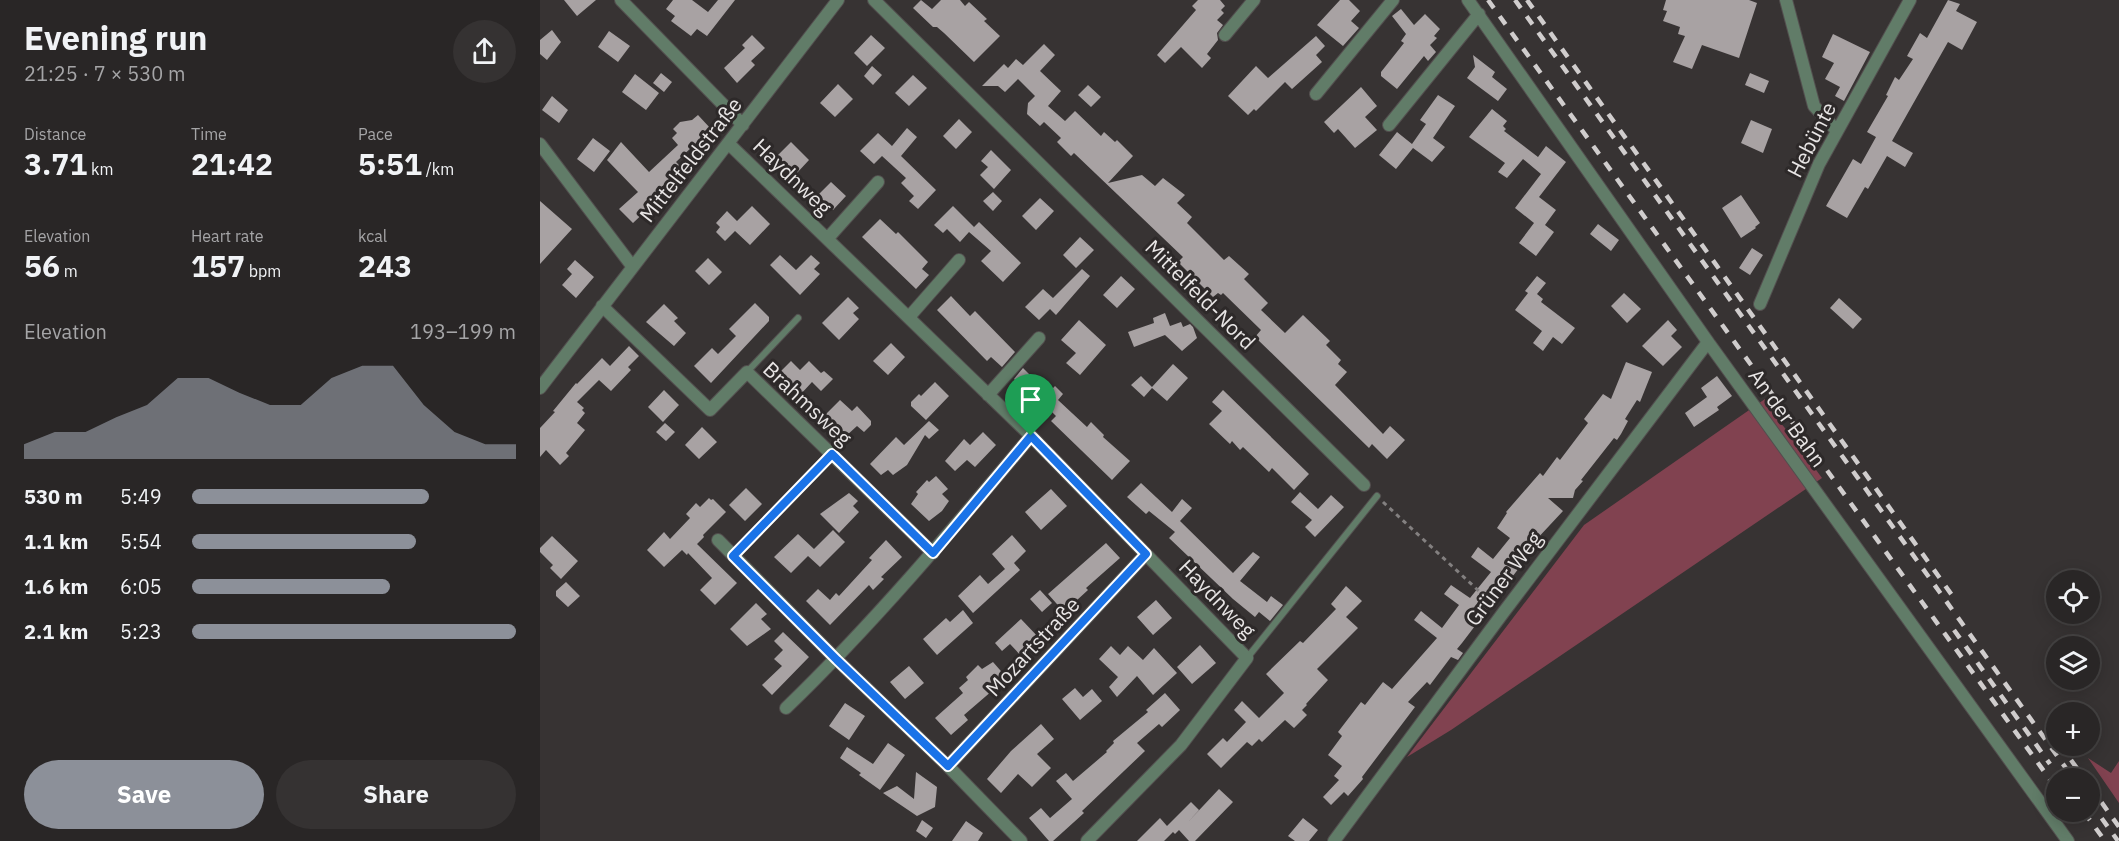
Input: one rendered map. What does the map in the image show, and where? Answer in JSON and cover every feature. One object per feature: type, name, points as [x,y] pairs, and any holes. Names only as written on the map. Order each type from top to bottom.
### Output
[{"type":"street","points":[[621,0],[743,125]]},
{"type":"street","name":"Mittelfeldstraße","points":[[540,388],[838,0]]},
{"type":"street","name":"Mittelfeld-Nord","points":[[874,0],[1364,485]]},
{"type":"street","points":[[1225,35],[1254,0]]},
{"type":"street","points":[[1316,94],[1393,0]]},
{"type":"street","name":"An der Bahn","points":[[1468,0],[1708,342],[2068,841]]},
{"type":"street","points":[[1786,0],[1814,105],[1838,131]]},
{"type":"street","name":"Hebünte","points":[[1760,304],[1819,164],[1910,0]]},
{"type":"street","points":[[1389,125],[1479,14]]},
{"type":"street","points":[[540,144],[632,266]]},
{"type":"street","name":"Haydnweg","points":[[729,144],[1031,436],[1247,658],[1181,746],[1087,841]]},
{"type":"street","name":"Haydnweg","points":[[828,238],[878,182]]},
{"type":"street","points":[[909,317],[958,260]]},
{"type":"street","name":"Brahmsweg","points":[[602,306],[710,410],[747,372],[933,553]]},
{"type":"street","points":[[988,395],[1039,338]]},
{"type":"street","name":"Grüner Weg","points":[[1334,841],[1708,342]]},
{"type":"street","points":[[786,708],[837,660],[933,553],[1031,436]]},
{"type":"street","points":[[718,540],[1021,841]]},
{"type":"street","name":"Mozartstraße","points":[[948,766],[1146,554]]},
{"type":"lane","points":[[747,372],[798,318]]},
{"type":"lane","points":[[733,556],[832,454]]},
{"type":"lane","points":[[1247,658],[1377,496]]},
{"type":"path","points":[[1377,496],[1503,613]]},
{"type":"shaded area","points":[[1765,399],[1774,415],[1822,478],[1451,730],[1407,757],[1584,525]]},
{"type":"shaded area","points":[[2088,758],[2111,773],[2119,761],[2119,803],[2100,775],[2100,768],[2095,768]]},
{"type":"building","points":[[564,0],[596,0],[577,16]]},
{"type":"building","points":[[673,0],[692,0],[708,12],[718,0],[735,0],[707,36],[697,29],[691,36],[671,21],[675,16],[666,9]]},
{"type":"building","points":[[921,0],[932,9],[941,0],[960,0],[965,6],[969,2],[987,19],[984,21],[1000,36],[974,62],[944,33],[937,27],[933,27],[913,8]]},
{"type":"building","points":[[1198,0],[1220,0],[1225,6],[1221,10],[1224,13],[1217,20],[1223,25],[1217,33],[1218,40],[1207,54],[1211,58],[1202,68],[1181,47],[1165,63],[1157,55],[1196,10],[1192,6]]},
{"type":"building","points":[[1340,0],[1349,0],[1360,11],[1351,21],[1359,28],[1343,46],[1317,25]]},
{"type":"building","points":[[1666,0],[1749,0],[1757,3],[1739,58],[1702,45],[1692,69],[1673,62],[1685,36],[1678,34],[1680,27],[1663,21],[1667,11],[1663,10]]},
{"type":"building","points":[[1948,0],[1960,4],[1956,11],[1977,22],[1962,50],[1948,42],[1892,141],[1913,153],[1905,167],[1887,156],[1868,189],[1865,187],[1847,218],[1826,206],[1853,159],[1861,164],[1876,137],[1867,132],[1888,96],[1886,95],[1895,77],[1899,80],[1913,59],[1907,56],[1920,33],[1927,38]]},
{"type":"building","points":[[1401,9],[1414,25],[1425,14],[1440,29],[1434,36],[1437,38],[1430,45],[1436,52],[1428,61],[1424,56],[1397,89],[1381,76],[1381,72],[1404,43],[1401,41],[1406,34],[1392,16]]},
{"type":"building","points":[[552,30],[561,42],[547,60],[540,54],[540,40]]},
{"type":"building","points":[[609,31],[630,46],[618,62],[598,47]]},
{"type":"building","points":[[1833,34],[1870,52],[1844,101],[1835,96],[1840,87],[1825,79],[1834,63],[1822,57]]},
{"type":"building","points":[[752,35],[765,48],[751,61],[755,65],[737,83],[724,68],[745,48],[742,45]]},
{"type":"building","points":[[871,35],[885,48],[867,66],[854,53]]},
{"type":"building","points":[[1316,36],[1325,46],[1316,55],[1322,62],[1292,89],[1285,82],[1256,111],[1254,109],[1248,115],[1228,96],[1256,66],[1268,78]]},
{"type":"building","points":[[1044,44],[1055,55],[1040,71],[1061,91],[1048,106],[1065,121],[1075,111],[1101,136],[1104,132],[1115,142],[1117,140],[1133,156],[1108,183],[1142,175],[1155,186],[1163,178],[1185,195],[1177,203],[1192,217],[1187,223],[1224,260],[1229,256],[1249,274],[1244,279],[1268,303],[1261,310],[1285,333],[1303,315],[1330,341],[1326,345],[1341,360],[1338,364],[1347,372],[1335,385],[1383,434],[1390,426],[1405,440],[1387,459],[1372,444],[1369,448],[1255,337],[1261,330],[1223,293],[1221,295],[1218,293],[1213,297],[1178,262],[1183,257],[1074,153],[1071,156],[1057,142],[1061,138],[1044,122],[1040,126],[1027,114],[1028,103],[1035,96],[1018,79],[1005,92],[998,86],[982,86],[1004,64],[1008,68],[1016,59],[1023,65]]},
{"type":"building","points":[[1473,55],[1495,72],[1492,77],[1507,89],[1498,101],[1467,78],[1475,67]]},
{"type":"building","points":[[872,66],[882,75],[873,85],[864,76]]},
{"type":"building","points":[[661,73],[672,82],[664,92],[653,83]]},
{"type":"building","points":[[1750,73],[1769,81],[1764,93],[1745,85]]},
{"type":"building","points":[[635,74],[659,93],[646,110],[622,92]]},
{"type":"building","points":[[913,75],[927,88],[909,106],[895,93]]},
{"type":"building","points":[[838,84],[853,99],[835,117],[820,103]]},
{"type":"building","points":[[1088,85],[1101,97],[1091,107],[1078,95]]},
{"type":"building","points":[[1361,87],[1377,106],[1365,117],[1377,130],[1355,148],[1338,129],[1334,133],[1324,122]]},
{"type":"building","points":[[1438,95],[1455,106],[1433,138],[1445,147],[1432,162],[1413,148],[1396,169],[1379,155],[1397,132],[1412,144],[1426,124],[1420,120]]},
{"type":"building","points":[[552,96],[568,110],[559,123],[542,110]]},
{"type":"building","points":[[1492,109],[1507,121],[1503,126],[1506,129],[1504,131],[1538,157],[1546,146],[1566,162],[1539,197],[1556,210],[1545,225],[1554,232],[1536,256],[1519,243],[1534,223],[1515,208],[1541,174],[1523,159],[1507,178],[1498,172],[1505,163],[1469,137]]},
{"type":"building","points":[[698,115],[711,129],[676,162],[682,168],[648,200],[652,205],[633,223],[619,209],[638,192],[607,160],[621,142],[649,172],[678,145],[672,138],[677,133],[673,129],[680,122],[692,120]]},
{"type":"building","points":[[959,119],[972,132],[956,149],[943,136]]},
{"type":"building","points":[[1751,120],[1772,129],[1763,153],[1741,143]]},
{"type":"building","points":[[907,128],[917,137],[901,156],[936,190],[918,209],[909,201],[914,196],[901,183],[906,178],[882,156],[874,164],[860,151],[878,133],[892,146]]},
{"type":"building","points":[[593,138],[610,151],[594,172],[577,159]]},
{"type":"building","points":[[791,142],[809,160],[796,174],[777,156]]},
{"type":"building","points":[[991,150],[1011,170],[994,189],[980,175],[988,167],[981,161]]},
{"type":"building","points":[[831,182],[846,196],[833,210],[818,195]]},
{"type":"building","points":[[993,192],[1002,201],[993,211],[983,201]]},
{"type":"building","points":[[1741,195],[1760,223],[1741,238],[1722,208]]},
{"type":"building","points":[[1040,198],[1054,211],[1036,230],[1022,216]]},
{"type":"building","points":[[540,201],[572,229],[540,264]]},
{"type":"building","points":[[752,206],[770,224],[750,245],[735,231],[725,241],[716,232],[720,227],[716,223],[727,211],[737,221]]},
{"type":"building","points":[[953,206],[974,227],[979,222],[1021,263],[1003,282],[981,261],[991,251],[969,232],[960,242],[947,229],[943,233],[934,225]]},
{"type":"building","points":[[880,219],[896,234],[898,232],[928,262],[922,269],[929,275],[916,289],[862,237]]},
{"type":"building","points":[[1598,224],[1619,240],[1611,251],[1590,234]]},
{"type":"building","points":[[1080,237],[1094,250],[1076,268],[1063,255]]},
{"type":"building","points":[[1752,248],[1763,255],[1750,275],[1739,268]]},
{"type":"building","points":[[780,255],[796,270],[811,255],[820,263],[814,269],[820,274],[800,295],[770,265]]},
{"type":"building","points":[[708,258],[722,272],[709,285],[695,271]]},
{"type":"building","points":[[575,260],[594,277],[576,298],[562,285],[572,274],[567,269]]},
{"type":"building","points":[[1082,269],[1090,276],[1056,315],[1050,309],[1039,320],[1025,307],[1043,289],[1053,298]]},
{"type":"building","points":[[1121,276],[1135,289],[1117,308],[1103,295]]},
{"type":"building","points":[[1537,276],[1546,283],[1537,294],[1543,299],[1541,302],[1575,328],[1562,344],[1553,337],[1543,351],[1533,343],[1542,331],[1515,310],[1528,293],[1525,291]]},
{"type":"building","points":[[1624,293],[1641,309],[1627,323],[1611,306]]},
{"type":"building","points":[[951,296],[970,316],[975,311],[1015,352],[1002,367],[991,357],[987,361],[937,310]]},
{"type":"building","points":[[848,297],[859,308],[853,313],[859,319],[839,340],[822,323]]},
{"type":"building","points":[[1839,298],[1862,319],[1853,329],[1830,308]]},
{"type":"building","points":[[755,303],[769,317],[769,321],[711,383],[694,366],[712,348],[718,354],[736,336],[729,329]]},
{"type":"building","points":[[664,304],[678,318],[674,321],[686,333],[674,346],[646,322]]},
{"type":"building","points":[[1165,313],[1170,326],[1181,322],[1183,327],[1190,324],[1197,338],[1182,351],[1165,335],[1134,347],[1128,332],[1154,323],[1153,318]]},
{"type":"building","points":[[1079,320],[1106,345],[1080,375],[1066,363],[1076,353],[1061,340]]},
{"type":"building","points":[[1668,320],[1677,330],[1671,336],[1682,347],[1663,366],[1642,346]]},
{"type":"building","points":[[891,343],[905,357],[888,375],[873,361]]},
{"type":"building","points":[[629,346],[639,356],[628,367],[631,370],[611,391],[599,380],[577,402],[584,408],[582,410],[585,413],[577,423],[585,430],[566,453],[569,456],[560,465],[546,450],[540,457],[540,428],[555,412],[553,411],[576,383],[602,358],[610,366]]},
{"type":"building","points":[[791,361],[800,370],[809,361],[821,373],[824,371],[833,379],[821,391],[812,382],[800,395],[779,373]]},
{"type":"building","points":[[1626,362],[1652,372],[1640,402],[1637,400],[1625,419],[1628,421],[1621,434],[1617,440],[1614,438],[1581,480],[1583,481],[1575,490],[1573,498],[1548,498],[1563,511],[1535,541],[1538,543],[1457,649],[1463,653],[1458,660],[1451,657],[1430,685],[1427,682],[1408,702],[1415,707],[1362,777],[1363,779],[1348,796],[1344,792],[1331,805],[1323,797],[1339,780],[1334,776],[1342,766],[1328,755],[1342,736],[1338,732],[1361,702],[1365,705],[1383,682],[1392,689],[1437,638],[1414,620],[1421,611],[1442,628],[1459,605],[1444,594],[1451,585],[1470,598],[1491,572],[1471,557],[1478,547],[1493,559],[1510,538],[1497,528],[1506,512],[1540,473],[1543,476],[1557,457],[1560,460],[1588,423],[1584,419],[1603,394],[1611,399]]},
{"type":"building","points":[[1173,364],[1188,378],[1167,401],[1152,388],[1144,397],[1131,385],[1141,376],[1152,387]]},
{"type":"building","points":[[1023,368],[1043,388],[1030,402],[1012,384]]},
{"type":"building","points":[[1717,376],[1732,396],[1717,407],[1719,410],[1694,427],[1685,413],[1707,397],[1701,388]]},
{"type":"building","points":[[935,382],[949,396],[926,420],[911,406],[911,402]]},
{"type":"building","points":[[1055,386],[1063,394],[1058,400],[1087,427],[1091,422],[1104,435],[1103,437],[1130,461],[1112,480],[1051,421],[1056,416],[1041,401]]},
{"type":"building","points":[[664,390],[679,405],[663,422],[648,407]]},
{"type":"building","points":[[1223,390],[1309,474],[1294,490],[1272,468],[1269,472],[1243,447],[1240,450],[1232,441],[1230,444],[1209,424],[1222,411],[1212,402]]},
{"type":"building","points":[[840,400],[852,411],[857,406],[871,421],[871,425],[864,432],[857,426],[846,436],[825,415]]},
{"type":"building","points":[[929,421],[939,430],[929,439],[925,435],[907,465],[893,475],[888,470],[881,475],[870,464],[896,437],[904,445]]},
{"type":"building","points":[[665,423],[675,432],[666,441],[656,432]]},
{"type":"building","points":[[702,427],[717,442],[699,459],[685,445]]},
{"type":"building","points":[[983,432],[996,445],[975,467],[967,460],[955,471],[945,461],[964,439],[970,445]]},
{"type":"building","points":[[936,476],[948,489],[942,494],[949,501],[942,511],[929,521],[911,504],[918,494],[916,492],[927,480],[929,482]]},
{"type":"building","points":[[1141,483],[1172,512],[1182,499],[1192,508],[1180,521],[1233,573],[1253,552],[1260,557],[1240,581],[1267,602],[1271,596],[1283,605],[1270,621],[1259,612],[1255,617],[1233,599],[1169,538],[1175,532],[1149,511],[1146,514],[1127,497]]},
{"type":"building","points":[[746,488],[762,504],[745,521],[729,505]]},
{"type":"building","points":[[1051,489],[1067,506],[1041,530],[1025,512]]},
{"type":"building","points":[[1300,492],[1318,509],[1331,495],[1344,507],[1315,537],[1305,527],[1312,520],[1291,502]]},
{"type":"building","points":[[849,493],[858,501],[853,506],[859,512],[839,533],[820,514]]},
{"type":"building","points":[[709,498],[726,512],[697,544],[737,583],[715,605],[700,590],[712,578],[688,553],[687,555],[682,550],[664,567],[647,550],[664,532],[670,539],[690,518],[686,514],[696,503],[700,507]]},
{"type":"building","points":[[833,530],[845,542],[820,567],[808,556],[791,573],[774,557],[798,534],[814,549]]},
{"type":"building","points":[[1012,535],[1026,551],[1014,563],[1020,570],[973,613],[958,596],[980,575],[988,584],[1005,569],[992,554]]},
{"type":"building","points":[[552,536],[578,561],[561,579],[550,568],[553,565],[540,552],[540,548]]},
{"type":"building","points":[[886,540],[902,557],[881,577],[884,579],[873,590],[869,585],[830,625],[806,601],[818,589],[830,600],[836,593],[839,596],[872,560],[869,558]]},
{"type":"building","points":[[1106,543],[1120,558],[1086,588],[1088,590],[1064,612],[1048,594]]},
{"type":"building","points":[[566,582],[580,596],[568,607],[556,596],[556,591]]},
{"type":"building","points":[[1346,586],[1362,601],[1346,617],[1358,628],[1317,669],[1328,680],[1302,710],[1307,715],[1294,728],[1285,720],[1262,742],[1259,739],[1252,746],[1247,742],[1221,768],[1207,754],[1223,738],[1227,742],[1246,722],[1234,710],[1242,701],[1259,718],[1284,693],[1266,674],[1300,641],[1303,643],[1336,609],[1331,604]]},
{"type":"building","points":[[1040,590],[1052,603],[1042,612],[1030,599]]},
{"type":"building","points":[[1156,600],[1172,618],[1153,635],[1137,617]]},
{"type":"building","points":[[756,603],[767,614],[761,619],[771,629],[747,646],[730,629]]},
{"type":"building","points":[[963,610],[973,623],[937,655],[923,639],[946,618],[950,622]]},
{"type":"building","points":[[1021,619],[1041,640],[1023,658],[1010,644],[1002,651],[995,643]]},
{"type":"building","points":[[783,632],[809,657],[772,695],[762,685],[782,666],[774,659],[783,650],[774,641]]},
{"type":"building","points":[[1200,645],[1216,663],[1192,684],[1177,667]]},
{"type":"building","points":[[1111,646],[1120,655],[1128,646],[1143,660],[1154,648],[1177,673],[1153,695],[1137,676],[1117,697],[1109,687],[1118,677],[1099,659]]},
{"type":"building","points":[[993,662],[1007,678],[964,715],[968,720],[951,735],[935,718],[963,693],[959,688],[968,680],[966,677],[978,665],[982,669]]},
{"type":"building","points":[[909,666],[924,683],[905,699],[890,682]]},
{"type":"building","points":[[1075,688],[1083,697],[1092,689],[1102,701],[1080,720],[1062,699]]},
{"type":"building","points":[[1165,693],[1180,710],[1162,727],[1159,724],[1137,743],[1145,751],[1082,811],[1084,813],[1053,841],[1049,841],[1029,818],[1041,808],[1050,818],[1072,799],[1056,781],[1066,773],[1073,781],[1107,752],[1114,743],[1113,741],[1148,712],[1146,710]]},
{"type":"building","points":[[845,703],[865,716],[849,740],[829,726]]},
{"type":"building","points":[[1041,724],[1054,739],[1037,754],[1051,768],[1032,787],[1018,774],[1001,793],[987,779],[1011,751]]},
{"type":"building","points":[[888,743],[905,755],[880,790],[840,758],[847,747],[873,764]]},
{"type":"building","points":[[916,772],[937,787],[935,807],[917,816],[883,793],[897,786],[914,799]]},
{"type":"building","points":[[1219,789],[1233,802],[1195,841],[1189,841],[1179,830],[1175,834],[1173,832],[1164,841],[1137,841],[1160,818],[1167,826],[1191,802],[1199,810],[1188,822]]},
{"type":"building","points":[[1303,818],[1318,830],[1309,841],[1295,841],[1288,836]]},
{"type":"building","points":[[922,820],[933,828],[926,838],[916,831]]},
{"type":"building","points":[[966,821],[983,833],[978,841],[952,841]]},
{"type":"railway","points":[[1488,0],[2046,774]]},
{"type":"railway","points":[[1515,0],[2066,768]]},
{"type":"railway","points":[[1527,0],[1954,598]]},
{"type":"railway","points":[[1954,630],[2050,764]]},
{"type":"railway","points":[[2071,760],[2077,768]]},
{"type":"railway","points":[[2100,800],[2119,827]]},
{"type":"railway","points":[[2100,816],[2118,841]]},
{"type":"railway","points":[[2091,822],[2105,841]]},
{"type":"route","points":[[1031,436],[1146,554],[948,766],[733,556],[832,454],[933,553],[1031,436]]}]
